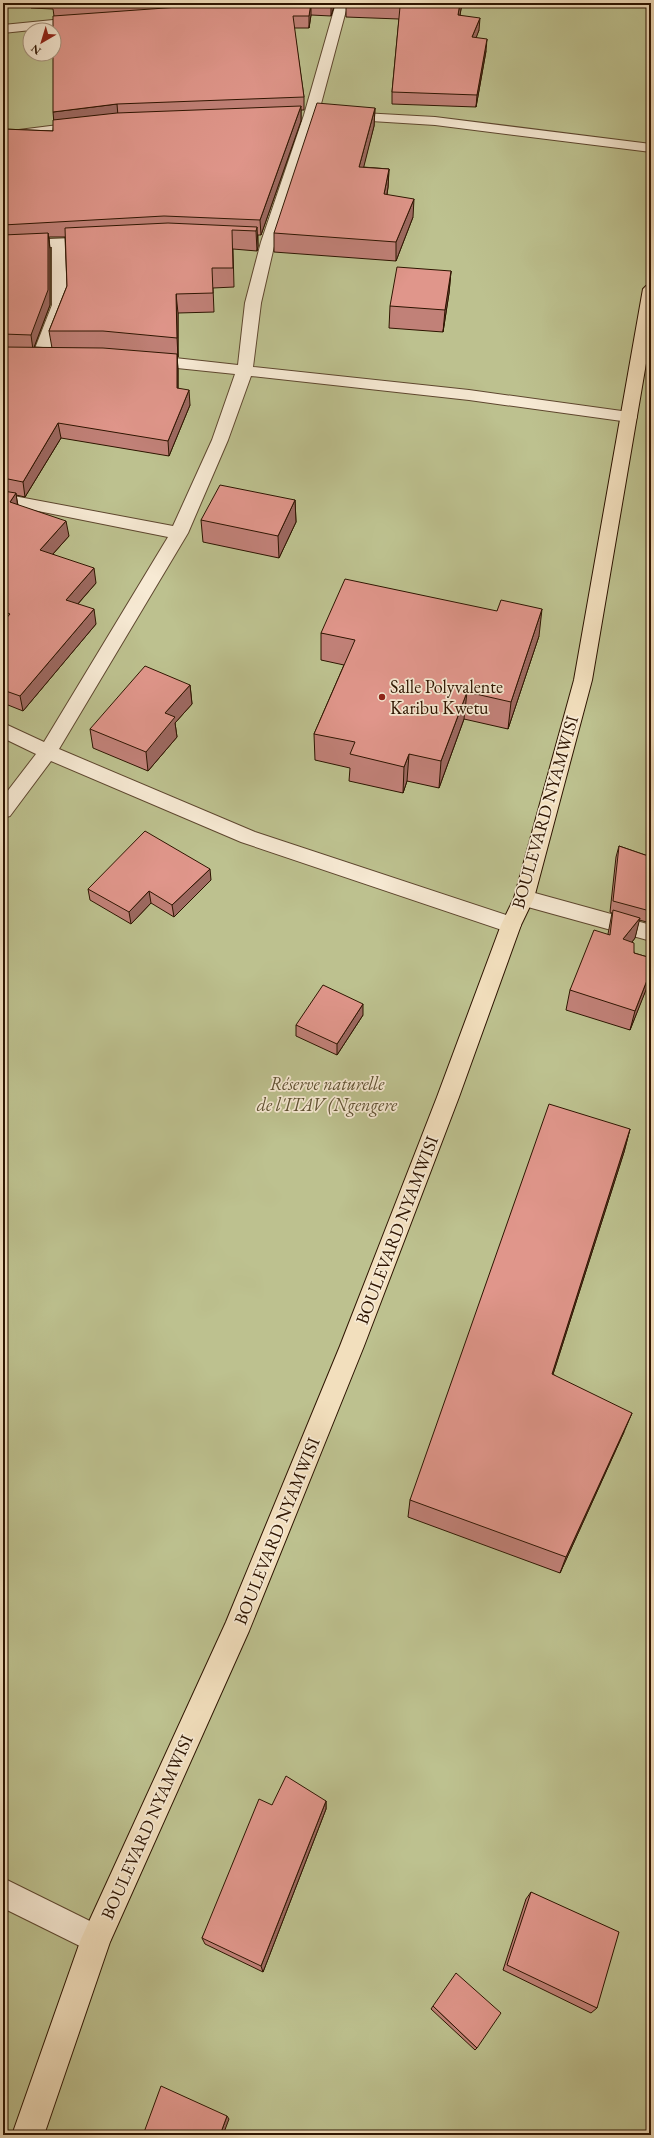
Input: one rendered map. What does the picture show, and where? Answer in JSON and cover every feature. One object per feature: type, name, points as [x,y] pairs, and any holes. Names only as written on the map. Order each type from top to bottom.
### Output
[{"type":"main road","name":"BOULEVARD NYAMWISI","points":[[28,2135],[96,1939],[236,1631],[352,1346],[448,1097],[511,925],[524,898],[583,680],[651,289]]},
{"type":"street","points":[[3,811],[48,752],[179,533],[220,440],[245,369],[261,241],[316,116],[342,3]]},
{"type":"street","points":[[3,29],[50,23],[97,20]]},
{"type":"street","points":[[316,116],[435,121],[651,148]]},
{"type":"street","points":[[3,136],[96,125]]},
{"type":"street","points":[[3,245],[111,240]]},
{"type":"street","points":[[40,356],[60,305],[59,243]]},
{"type":"street","points":[[134,359],[245,369],[469,395],[629,417]]},
{"type":"street","points":[[3,499],[179,533]]},
{"type":"street","points":[[3,730],[48,752],[248,837],[511,925]]},
{"type":"street","points":[[524,898],[651,933]]},
{"type":"street","points":[[3,1893],[96,1939]]},
{"type":"green space","name":"Réserve naturelle de l'ITAV (Ngengere","points":[[3,3],[651,3],[651,2135],[3,2135]]},
{"type":"building","points":[[53,3],[84,3],[53,5]]},
{"type":"building","points":[[235,3],[311,3],[309,16],[293,16],[304,97],[117,104],[53,112],[53,62],[62,62],[62,22],[53,22],[53,16]]},
{"type":"building","points":[[346,3],[460,3],[458,15],[480,18],[472,37],[487,39],[477,95],[392,92],[400,7],[346,5]]},
{"type":"building","points":[[317,103],[375,108],[359,167],[389,169],[384,194],[414,199],[396,242],[274,233]]},
{"type":"building","points":[[301,106],[260,220],[164,216],[3,225],[3,129],[53,131],[53,120],[117,113]]},
{"type":"building","points":[[168,223],[257,227],[256,231],[232,230],[233,268],[212,268],[213,293],[176,294],[177,338],[103,331],[49,331],[67,286],[65,228]]},
{"type":"building","points":[[48,233],[48,290],[31,335],[3,334],[3,235]]},
{"type":"building","points":[[397,267],[451,271],[445,310],[390,306]]},
{"type":"building","points":[[3,347],[103,348],[177,354],[177,388],[189,390],[168,441],[58,423],[23,482],[3,478]]},
{"type":"building","points":[[220,485],[295,500],[278,536],[201,520]]},
{"type":"building","points":[[3,491],[16,493],[10,502],[66,521],[40,550],[94,568],[66,600],[94,609],[20,696],[3,690],[3,622],[10,614],[3,611]]},
{"type":"building","points":[[345,579],[497,611],[501,600],[542,609],[511,702],[467,692],[441,761],[409,754],[404,767],[350,754],[355,742],[314,734],[355,640],[321,633]]},
{"type":"building","points":[[145,666],[190,685],[165,713],[175,717],[146,752],[90,729]]},
{"type":"building","points":[[145,831],[210,869],[172,905],[149,891],[129,912],[88,889]]},
{"type":"building","points":[[619,846],[651,857],[650,911],[613,901]]},
{"type":"building","points":[[613,910],[640,918],[623,939],[634,943],[634,953],[651,958],[651,970],[635,1011],[570,990],[594,930],[610,935]]},
{"type":"building","points":[[323,985],[363,1004],[337,1044],[296,1025]]},
{"type":"building","points":[[549,1104],[630,1129],[552,1374],[632,1413],[566,1557],[410,1500]]},
{"type":"building","points":[[286,1776],[326,1801],[261,1966],[202,1938],[259,1799],[272,1805]]},
{"type":"building","points":[[531,1892],[619,1932],[597,2008],[507,1965]]},
{"type":"building","points":[[456,1973],[501,2013],[477,2048],[433,2006]]},
{"type":"building","points":[[161,2086],[227,2116],[220,2135],[143,2135]]},
{"type":"place","name":"Salle Polyvalente Karibu Kwetu","points":[[382,697]]}]
